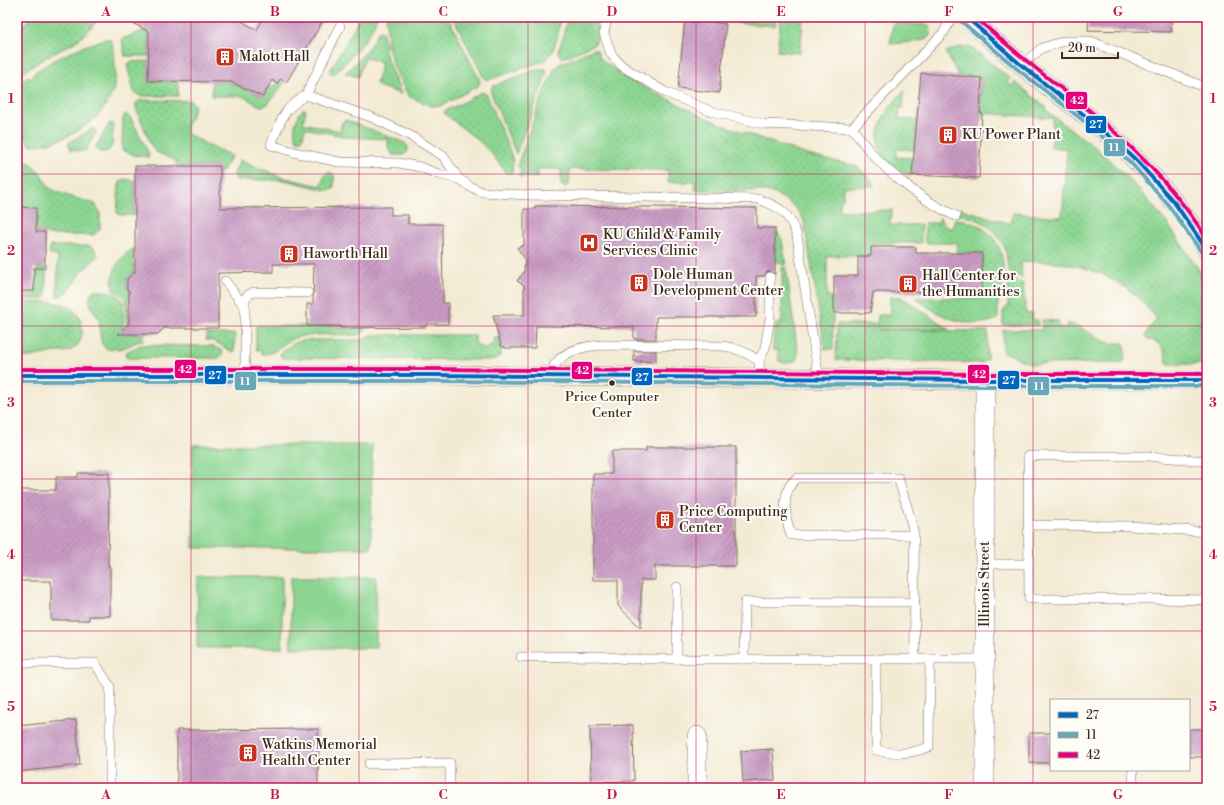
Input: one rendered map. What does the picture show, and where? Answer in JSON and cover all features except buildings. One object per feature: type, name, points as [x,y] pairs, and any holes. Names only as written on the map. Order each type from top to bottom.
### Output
[{"type":"street","points":[[966,17],[1022,65],[1106,132],[1149,172],[1180,210],[1199,236],[1207,250]]},
{"type":"street","points":[[17,375],[432,375],[548,377],[759,370],[820,379],[1207,380]]},
{"type":"street","name":"Illinois Street","points":[[985,380],[985,788]]},
{"type":"street","points":[[697,736],[697,788]]},
{"type":"lane","points":[[607,17],[604,33],[611,54],[622,66],[665,92],[710,111],[764,124],[852,128],[873,154],[894,175],[935,206],[956,216]]},
{"type":"lane","points":[[852,128],[944,32],[952,17]]},
{"type":"lane","points":[[340,26],[306,95],[294,102],[284,113],[271,145],[294,152],[339,162],[406,164],[459,179]]},
{"type":"lane","points":[[1022,65],[1042,48],[1065,41],[1090,41],[1207,88]]},
{"type":"lane","points":[[306,95],[371,117],[409,135],[443,156],[459,179],[482,192],[519,195],[758,199],[774,204],[787,215],[792,222],[797,236],[820,379]]},
{"type":"lane","points":[[759,370],[765,348],[770,318],[770,277]]},
{"type":"lane","points":[[225,282],[245,307]]},
{"type":"lane","points":[[245,375],[245,298],[254,292],[308,293]]},
{"type":"lane","points":[[548,377],[555,363],[574,350],[588,346],[723,346],[747,352],[759,370]]},
{"type":"lane","points":[[1207,461],[1148,456],[1028,456],[1029,599],[1207,600]]},
{"type":"lane","points":[[914,535],[791,535],[786,519],[785,505],[787,492],[792,482],[797,478],[898,478],[914,535],[915,659]]},
{"type":"lane","points":[[1029,526],[1131,526],[1207,532]]},
{"type":"lane","points":[[985,564],[1029,564]]},
{"type":"lane","points":[[677,587],[677,659]]},
{"type":"lane","points":[[744,659],[745,602],[915,602]]},
{"type":"lane","points":[[521,657],[599,656],[628,659],[985,659]]},
{"type":"lane","points":[[876,659],[876,750],[902,754],[916,752],[929,747],[930,659]]},
{"type":"lane","points":[[17,663],[95,663],[110,687],[110,788]]},
{"type":"lane","points":[[369,764],[450,763],[450,788]]},
{"type":"lane","points":[[1132,788],[1133,771]]},
{"type":"green space","points":[[31,17],[98,17],[82,37],[41,60],[17,77],[17,34]]},
{"type":"green space","points":[[360,17],[377,17],[374,25],[362,44],[332,75],[330,71]]},
{"type":"green space","points":[[386,17],[448,17],[480,81],[478,86],[440,106],[431,106],[410,97],[392,63],[388,45]]},
{"type":"green space","points":[[453,17],[560,17],[558,35],[553,51],[546,60],[488,80],[484,78]]},
{"type":"green space","points":[[567,17],[596,17],[599,19],[595,44],[563,58],[560,56],[558,51],[563,38]]},
{"type":"green space","points":[[744,17],[776,17],[775,26],[727,22],[727,19]]},
{"type":"green space","points":[[781,17],[803,17],[800,53],[777,51]]},
{"type":"green space","points":[[893,23],[928,25],[930,26],[931,32],[929,37],[920,41],[890,44]]},
{"type":"green space","points":[[146,30],[149,32],[149,56],[125,56],[122,39]]},
{"type":"green space","points":[[380,31],[383,33],[387,60],[401,94],[378,86],[376,83],[382,63],[365,57],[358,77],[345,73],[364,54]]},
{"type":"green space","points":[[106,39],[110,39],[112,41],[115,64],[114,87],[110,99],[93,120],[81,129],[55,141],[30,145],[17,126],[17,84],[29,76],[30,78],[34,75],[34,73],[59,57]]},
{"type":"green space","points":[[961,47],[969,47],[973,49],[1011,79],[1008,83],[1012,86],[1015,82],[1047,108],[1046,110],[1086,141],[1087,140],[1114,164],[1143,194],[1169,226],[1197,267],[1207,286],[1207,364],[1167,364],[1162,347],[1145,336],[1157,319],[1136,296],[1111,278],[1082,267],[1036,261],[1021,262],[1022,278],[1008,271],[1004,247],[999,238],[991,229],[980,221],[957,214],[959,208],[1011,224],[1013,213],[1062,217],[1067,149],[1051,147],[1053,118],[980,113],[982,78],[958,76],[946,52]]},
{"type":"green space","points":[[594,49],[597,50],[600,58],[622,76],[704,117],[807,155],[856,166],[872,181],[874,186],[843,187],[843,199],[840,200],[840,211],[892,210],[890,225],[921,225],[921,243],[872,243],[871,256],[827,256],[827,296],[833,297],[833,349],[825,349],[804,221],[798,211],[783,198],[766,191],[695,190],[695,182],[668,182],[668,170],[570,169],[569,184],[565,187],[561,185],[561,169],[538,169],[538,178],[519,177],[519,173],[522,173],[522,170],[518,167],[519,160],[540,102],[554,70],[558,65]]},
{"type":"green space","points":[[149,61],[148,81],[178,82],[178,96],[140,96],[134,92],[127,65],[130,62]]},
{"type":"green space","points":[[539,69],[546,69],[547,72],[516,154],[491,93],[492,87]]},
{"type":"green space","points":[[279,81],[284,83],[268,104],[262,106],[242,96],[212,96],[212,82],[231,82],[263,97],[267,89],[277,84]]},
{"type":"green space","points":[[904,91],[903,108],[900,108],[899,119],[917,120],[914,150],[897,149],[896,157],[914,158],[912,175],[900,172],[891,166],[881,151],[878,141],[879,132],[886,114]]},
{"type":"green space","points":[[482,92],[487,95],[511,154],[513,161],[512,173],[507,173],[492,154],[479,141],[444,112]]},
{"type":"green space","points":[[141,100],[191,101],[195,107],[186,127],[186,133],[232,156],[222,172],[220,172],[220,169],[217,166],[177,166],[175,160],[156,152],[151,145],[136,108],[136,103]]},
{"type":"green space","points":[[303,109],[306,110],[303,123],[340,131],[342,122],[346,120],[405,143],[408,146],[408,151],[404,155],[393,155],[388,150],[388,139],[347,137],[305,128],[302,140],[298,141],[295,133],[295,125],[298,116]]},
{"type":"green space","points":[[125,114],[131,118],[149,157],[134,155],[122,150],[123,118]]},
{"type":"green space","points":[[110,123],[113,124],[112,146],[108,151],[101,152],[95,148]]},
{"type":"green space","points":[[93,128],[96,132],[86,150],[71,150],[68,143]]},
{"type":"green space","points":[[20,159],[32,164],[39,171],[49,188],[62,194],[95,204],[100,212],[100,229],[94,235],[48,235],[45,232],[36,232],[36,208],[17,207],[17,160]]},
{"type":"green space","points":[[240,160],[281,177],[321,186],[325,175],[329,172],[334,175],[334,189],[326,190],[284,180],[237,180],[234,174]]},
{"type":"green space","points":[[126,179],[134,182],[134,215],[120,215],[117,213],[119,185],[121,181]]},
{"type":"green space","points":[[939,218],[945,226],[952,229],[955,218],[976,225],[992,236],[999,248],[1003,262],[1002,293],[982,293],[982,253],[957,253],[957,243],[925,243],[925,223],[939,223]]},
{"type":"green space","points":[[775,228],[782,240],[786,265],[782,265],[780,262],[775,262]]},
{"type":"green space","points":[[50,246],[90,246],[95,249],[98,256],[80,274],[68,292],[57,297],[58,256],[50,255]]},
{"type":"green space","points":[[133,249],[134,272],[127,279],[127,289],[129,290],[129,323],[126,326],[126,299],[121,294],[113,290],[112,284],[114,272],[119,261]]},
{"type":"green space","points":[[786,267],[798,355],[796,360],[785,363],[779,361],[778,350],[773,350],[773,338],[776,327],[782,321],[782,268]]},
{"type":"green space","points":[[37,268],[45,268],[46,270],[46,296],[43,299],[17,299],[17,294],[36,293]]},
{"type":"green space","points":[[1008,277],[1023,284],[1026,314],[1032,313],[1033,320],[1038,320],[1038,325],[1003,325],[1003,311],[1008,306]]},
{"type":"green space","points":[[94,290],[114,293],[123,301],[123,334],[143,334],[143,341],[119,349],[111,350],[103,345],[100,336],[99,320],[90,304],[90,296]]},
{"type":"green space","points":[[890,297],[901,297],[949,329],[878,330],[988,331],[987,359],[982,363],[836,360],[837,324],[877,324],[878,315],[890,315]]},
{"type":"green space","points":[[916,298],[998,298],[998,319],[976,323],[955,320],[934,311]]},
{"type":"green space","points":[[53,302],[71,308],[76,313],[81,324],[82,336],[80,342],[69,351],[17,358],[17,303]]},
{"type":"green space","points":[[1042,320],[1059,321],[1058,327],[1067,329],[1068,323],[1106,342],[1123,343],[1125,345],[1125,358],[1123,363],[1030,364],[1030,362],[1022,361],[1011,354],[1003,353],[1003,330],[1042,330]]},
{"type":"green space","points":[[256,326],[339,326],[339,328],[366,328],[364,332],[359,335],[300,336],[290,340],[271,353],[262,354],[259,350],[256,350]]},
{"type":"green space","points":[[207,334],[235,334],[234,352],[218,343],[206,340]]},
{"type":"green space","points":[[372,335],[475,335],[475,342],[478,346],[486,348],[493,344],[495,338],[501,338],[500,344],[506,349],[501,349],[500,356],[495,360],[282,358],[280,354],[292,344],[303,341],[362,340]]},
{"type":"green space","points":[[141,345],[212,346],[221,350],[223,353],[221,357],[218,358],[127,358],[125,356],[126,352]]},
{"type":"green space","points":[[193,445],[372,445],[371,548],[193,548]]},
{"type":"green space","points":[[198,577],[282,577],[282,648],[197,648]]},
{"type":"green space","points":[[291,577],[376,577],[376,648],[291,648]]},
{"type":"transit line","name":"27","points":[[966,17],[1020,64],[1097,125],[1135,159],[1174,202],[1207,250]]},
{"type":"transit line","name":"42","points":[[975,17],[1018,54],[1094,114],[1131,147],[1172,191],[1207,239]]},
{"type":"transit line","name":"11","points":[[962,22],[1016,68],[1094,129],[1131,163],[1169,206],[1202,253]]},
{"type":"transit line","name":"42","points":[[17,369],[432,369],[985,374],[1207,374]]},
{"type":"transit line","name":"27","points":[[17,375],[432,375],[985,380],[1207,380]]},
{"type":"transit line","name":"11","points":[[17,381],[432,381],[985,386],[1207,386]]},
{"type":"place","name":"Malott Hall","points":[[225,57]]},
{"type":"place","name":"KU Power Plant","points":[[948,135]]},
{"type":"place","name":"KU Child & Family Services Clinic","points":[[589,243]]},
{"type":"place","name":"Haworth Hall","points":[[289,254]]},
{"type":"place","name":"Dole Human Development Center","points":[[639,283]]},
{"type":"place","name":"Hall Center for the Humanities","points":[[908,284]]},
{"type":"place","name":"Price Computer Center","points":[[612,383]]},
{"type":"place","name":"Price Computing Center","points":[[665,520]]},
{"type":"place","name":"Watkins Memorial Health Center","points":[[248,753]]}]
